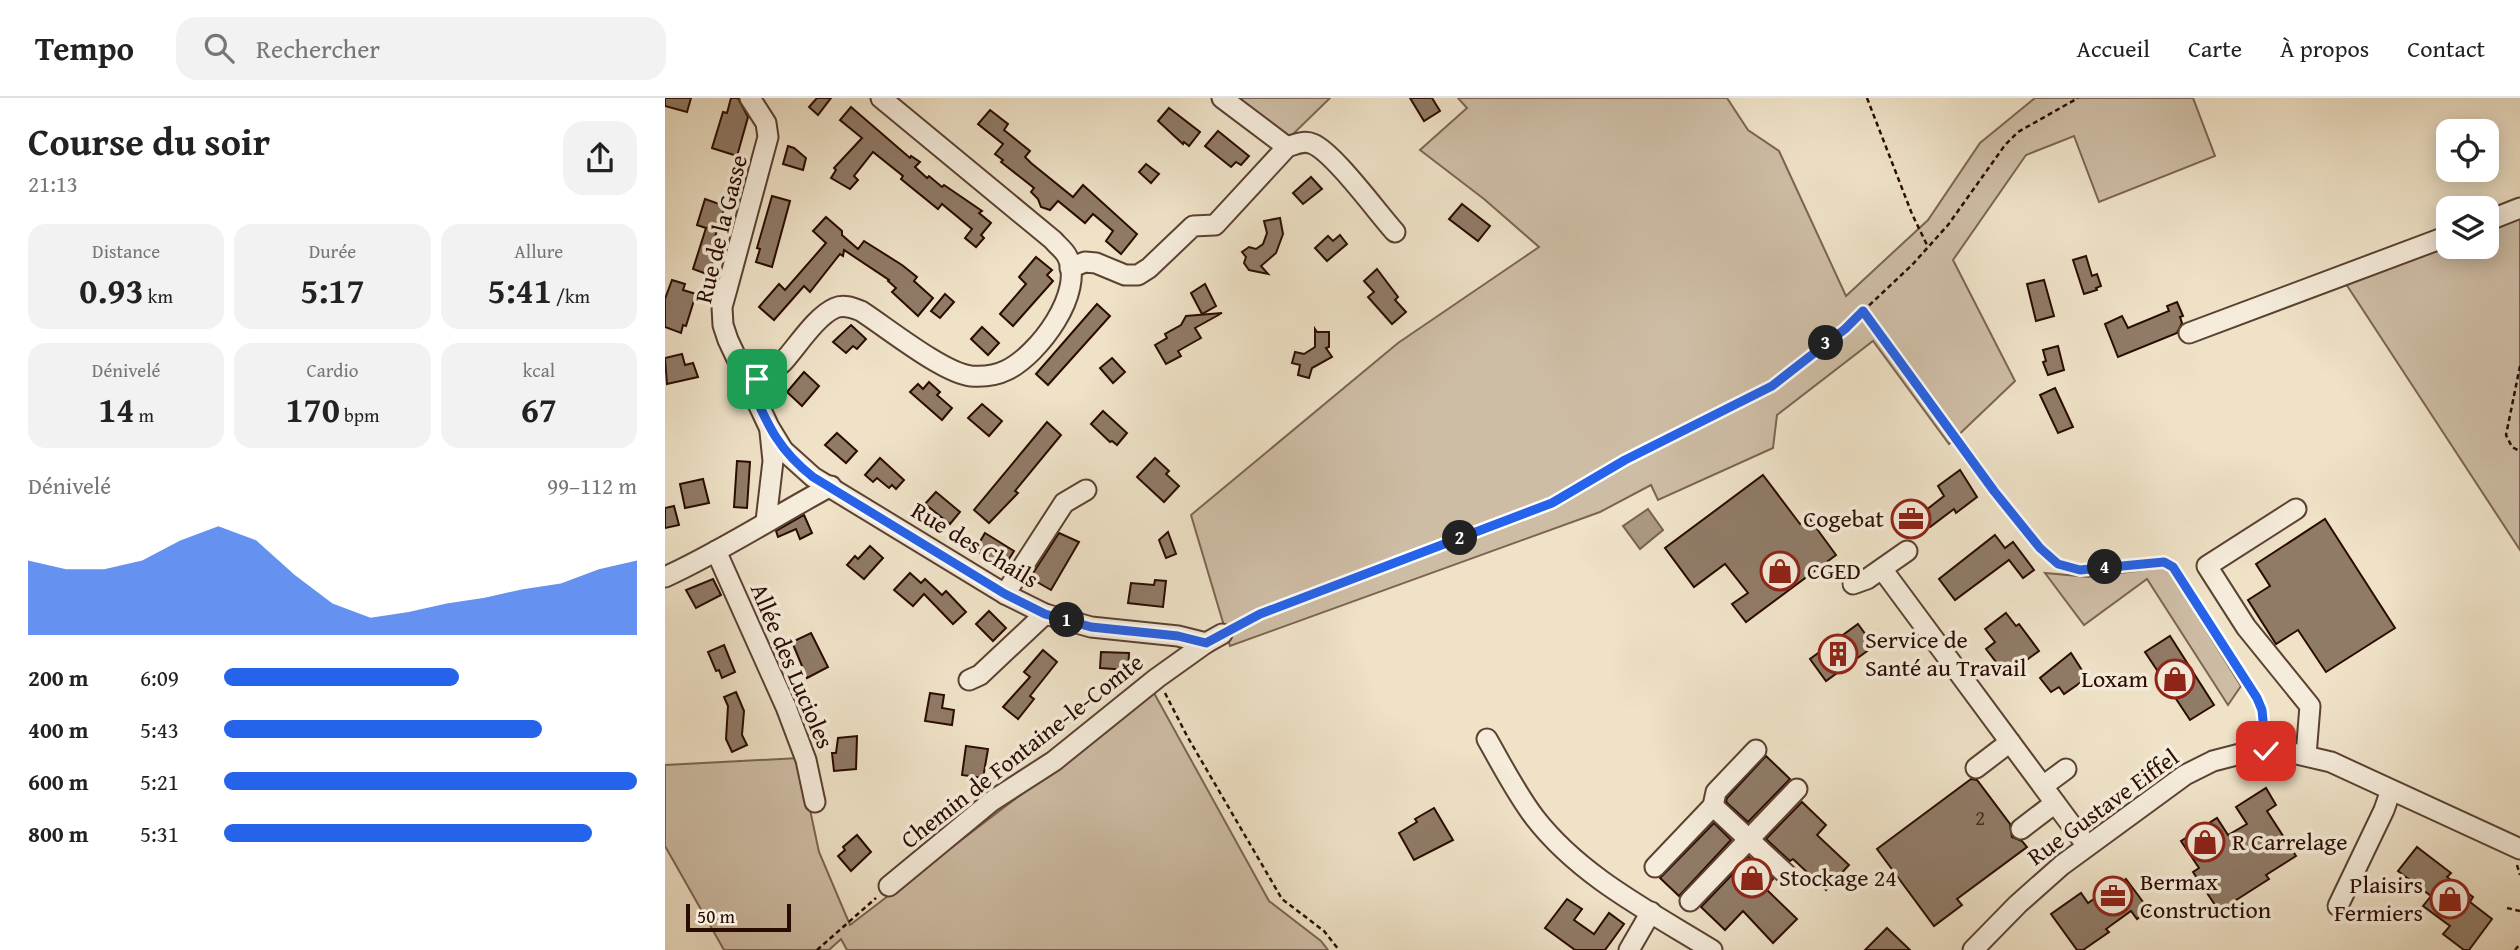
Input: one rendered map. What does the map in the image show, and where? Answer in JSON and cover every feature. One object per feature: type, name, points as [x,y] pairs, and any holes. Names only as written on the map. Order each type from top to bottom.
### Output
[{"type":"street","name":"Rue de la Gasse","points":[[750,98],[766,123],[768,137],[722,307],[723,325],[769,427],[788,456],[813,477]]},
{"type":"street","points":[[749,383],[770,373],[781,364],[825,315],[836,307],[849,306],[862,311],[948,369],[967,376],[988,377],[1025,358],[1059,317],[1071,289],[1067,257],[1053,240],[881,98]]},
{"type":"street","points":[[1222,98],[1287,147]]},
{"type":"street","points":[[1070,268],[1085,262],[1096,263],[1125,275],[1138,275],[1193,226],[1215,225],[1287,147],[1303,142],[1312,143],[1322,150],[1395,232]]},
{"type":"street","points":[[2499,216],[2520,208]]},
{"type":"street","points":[[2189,333],[2436,240]]},
{"type":"street","points":[[767,521],[773,461],[769,427]]},
{"type":"street","name":"Rue des Chails","points":[[813,477],[1005,594],[1045,614],[1091,627],[1214,638]]},
{"type":"street","points":[[665,577],[831,486]]},
{"type":"street","points":[[1005,594],[1065,503],[1086,490]]},
{"type":"street","points":[[2296,509],[2207,566],[2246,627],[2310,706],[2307,755]]},
{"type":"street","name":"Allée des Lucioles","points":[[716,551],[786,707],[806,760],[815,802]]},
{"type":"street","points":[[1881,568],[2087,846]]},
{"type":"street","points":[[969,680],[980,675],[1045,614]]},
{"type":"street","name":"Chemin de Fontaine-le-Comte","points":[[889,886],[992,801],[1054,761],[1157,678],[1214,638]]},
{"type":"street","points":[[1487,739],[1519,794],[1552,838],[1575,861],[1602,882],[1712,950]]},
{"type":"street","points":[[1976,768],[2010,742]]},
{"type":"street","points":[[1655,867],[1713,806],[1716,792],[1756,750]]},
{"type":"street","name":"Rue Gustave Eiffel","points":[[1973,950],[2027,895],[2087,846],[2197,767],[2229,756],[2266,751],[2307,755],[2331,762],[2520,849]]},
{"type":"street","points":[[2043,786],[2066,769]]},
{"type":"street","points":[[1691,901],[1797,789]]},
{"type":"street","points":[[2338,906],[2391,790]]},
{"type":"street","points":[[2021,829],[2056,803]]},
{"type":"street","points":[[1713,806],[1787,875]]},
{"type":"street","points":[[1629,950],[1651,912]]},
{"type":"path","points":[[1867,98],[1912,214],[1928,247]]},
{"type":"path","points":[[1214,638],[1260,614],[1552,503],[1625,460],[1772,386],[1845,329],[1928,247],[1948,225],[2005,145],[2018,132],[2078,98]]},
{"type":"path","points":[[1863,311],[1994,491],[2040,548],[2058,564],[2080,570],[2164,562],[2173,567],[2257,698],[2262,710],[2266,751]]},
{"type":"path","points":[[2520,366],[2506,435],[2512,447],[2520,451]]},
{"type":"path","points":[[1157,678],[1187,736],[1282,899],[1324,931],[1339,950]]},
{"type":"path","points":[[817,950],[889,886]]},
{"type":"path","points":[[2507,908],[2520,911]]},
{"type":"path","points":[[2515,950],[2520,944]]},
{"type":"shaded area","points":[[1234,98],[1330,98],[1288,139]]},
{"type":"shaded area","points":[[1458,98],[1727,98],[1748,130],[1779,151],[1846,296],[1928,220],[1980,143],[2035,98],[2193,98],[2215,156],[2099,202],[2074,136],[2026,155],[1953,260],[2015,381],[1949,444],[1873,341],[1777,415],[1773,448],[1658,500],[1651,485],[1600,512],[1230,646],[1191,515],[1398,343],[1539,247],[1484,199],[1420,150],[1467,108]]},
{"type":"shaded area","points":[[2520,216],[2520,550],[2346,284],[2436,249],[2436,259],[2499,259],[2499,224]]},
{"type":"shaded area","points":[[1648,509],[1663,530],[1640,549],[1623,526]]},
{"type":"shaded area","points":[[2167,567],[2241,686],[2228,705],[2147,579],[2084,625],[2045,573],[2089,577]]},
{"type":"shaded area","points":[[1154,693],[1269,901],[1321,941],[1328,950],[847,950],[841,939],[829,950],[724,950],[665,846],[665,765],[799,758],[819,852],[850,925]]},
{"type":"building","points":[[665,98],[691,98],[687,112],[665,106]]},
{"type":"building","points":[[731,98],[738,98],[748,117],[737,156],[712,148],[723,112],[727,113]]},
{"type":"building","points":[[817,98],[831,98],[818,115],[809,107]]},
{"type":"building","points":[[1410,98],[1432,98],[1440,111],[1424,121]]},
{"type":"building","points":[[851,107],[910,158],[911,156],[920,162],[915,167],[927,178],[929,176],[942,187],[944,185],[982,211],[979,213],[991,223],[981,235],[984,238],[976,247],[965,238],[972,229],[942,204],[938,209],[873,152],[854,176],[858,180],[850,189],[831,178],[836,170],[834,168],[862,138],[840,120]]},
{"type":"building","points":[[1169,108],[1200,132],[1189,146],[1184,142],[1183,144],[1158,121]]},
{"type":"building","points":[[990,110],[1008,124],[1004,130],[1030,151],[1025,157],[1031,163],[1073,197],[1083,185],[1137,234],[1121,254],[1106,241],[1113,231],[1093,214],[1085,223],[1058,201],[1050,210],[1041,207],[1031,192],[1034,188],[995,154],[1003,144],[978,124]]},
{"type":"building","points":[[1218,131],[1249,156],[1241,165],[1236,162],[1231,167],[1205,146]]},
{"type":"building","points":[[788,146],[806,158],[803,170],[783,164]]},
{"type":"building","points":[[1146,164],[1159,174],[1151,183],[1139,172]]},
{"type":"building","points":[[1311,177],[1322,189],[1303,204],[1293,193]]},
{"type":"building","points":[[772,196],[790,201],[772,267],[756,262],[760,249],[757,248]]},
{"type":"building","points":[[705,199],[725,206],[711,249],[716,251],[709,275],[693,269],[706,228],[697,225]]},
{"type":"building","points":[[1462,204],[1490,226],[1478,241],[1449,219]]},
{"type":"building","points":[[826,217],[858,249],[864,241],[917,277],[914,281],[933,298],[918,316],[892,292],[896,288],[889,280],[844,250],[843,256],[840,254],[810,292],[804,286],[774,320],[759,307],[779,284],[785,290],[826,243],[813,231]]},
{"type":"building","points":[[1280,218],[1283,234],[1276,253],[1261,266],[1268,274],[1249,270],[1244,263],[1246,257],[1242,252],[1249,247],[1256,249],[1263,244],[1267,233],[1264,221]]},
{"type":"building","points":[[1340,235],[1347,244],[1327,261],[1315,248],[1328,236],[1333,241]]},
{"type":"building","points":[[2086,256],[2092,276],[2097,274],[2101,286],[2084,294],[2073,260]]},
{"type":"building","points":[[1036,257],[1052,270],[1047,275],[1053,281],[1013,326],[1000,314],[1026,284],[1019,277]]},
{"type":"building","points":[[1377,269],[1398,297],[1395,300],[1406,312],[1392,324],[1368,297],[1374,292],[1364,281]]},
{"type":"building","points":[[672,280],[685,284],[683,290],[696,294],[686,326],[683,325],[681,333],[665,327],[665,299]]},
{"type":"building","points":[[2044,280],[2054,316],[2036,321],[2027,284]]},
{"type":"building","points":[[1205,284],[1216,306],[1202,314],[1191,293]]},
{"type":"building","points":[[945,294],[954,302],[940,318],[931,311]]},
{"type":"building","points":[[2177,302],[2183,316],[2180,317],[2182,323],[2177,333],[2118,357],[2105,324],[2122,316],[2128,328],[2169,311],[2167,306]]},
{"type":"building","points":[[1097,304],[1110,316],[1048,385],[1036,374]]},
{"type":"building","points":[[1222,313],[1195,328],[1201,338],[1178,351],[1181,356],[1166,364],[1155,345],[1167,338],[1165,334],[1181,325],[1186,316]]},
{"type":"building","points":[[851,325],[866,339],[857,349],[853,346],[846,353],[833,342]]},
{"type":"building","points":[[982,327],[999,343],[988,355],[971,339]]},
{"type":"building","points":[[1315,329],[1317,332],[1329,332],[1329,347],[1326,348],[1332,357],[1312,368],[1309,378],[1298,375],[1300,365],[1292,363],[1295,352],[1304,354],[1315,347]]},
{"type":"building","points":[[2058,346],[2064,370],[2048,375],[2043,362],[2046,361],[2043,350]]},
{"type":"building","points":[[682,354],[685,365],[693,363],[698,377],[667,384],[665,358]]},
{"type":"building","points":[[1112,358],[1125,372],[1113,383],[1100,368]]},
{"type":"building","points":[[804,372],[819,386],[802,406],[787,392]]},
{"type":"building","points":[[929,382],[940,392],[937,395],[952,408],[942,420],[910,392],[918,384],[923,389]]},
{"type":"building","points":[[2055,388],[2073,427],[2058,433],[2040,395]]},
{"type":"building","points":[[982,404],[1002,421],[989,436],[968,418]]},
{"type":"building","points":[[1103,411],[1127,433],[1117,445],[1091,424]]},
{"type":"building","points":[[1047,422],[1061,435],[1015,491],[1018,493],[989,523],[974,510]]},
{"type":"building","points":[[837,433],[857,451],[846,463],[825,445]]},
{"type":"building","points":[[880,458],[904,480],[896,489],[892,485],[889,488],[877,478],[873,482],[865,475]]},
{"type":"building","points":[[1155,458],[1169,471],[1166,474],[1179,486],[1164,502],[1137,477]]},
{"type":"building","points":[[737,461],[750,462],[747,508],[734,507]]},
{"type":"building","points":[[1960,470],[1977,497],[1956,513],[1954,509],[1930,527],[1925,520],[1909,533],[1898,519],[1915,507],[1921,514],[1944,496],[1938,486]]},
{"type":"building","points":[[1763,475],[1800,524],[1809,518],[1836,555],[1746,622],[1732,604],[1748,593],[1725,564],[1694,587],[1665,548]]},
{"type":"building","points":[[703,479],[709,503],[685,508],[680,484]]},
{"type":"building","points":[[936,492],[960,512],[950,524],[925,504]]},
{"type":"building","points":[[674,506],[679,525],[665,528],[665,508]]},
{"type":"building","points":[[804,515],[812,533],[800,539],[796,529],[778,537],[776,531]]},
{"type":"building","points":[[2325,519],[2395,628],[2326,672],[2298,630],[2276,644],[2248,600],[2270,586],[2256,564]]},
{"type":"building","points":[[1168,532],[1176,554],[1166,558],[1159,540]]},
{"type":"building","points":[[985,533],[1014,551],[1003,568],[975,550]]},
{"type":"building","points":[[1059,533],[1079,542],[1051,590],[1030,578]]},
{"type":"building","points":[[1995,535],[2005,548],[2013,542],[2034,570],[2023,578],[2009,560],[1955,600],[1939,579]]},
{"type":"building","points":[[870,546],[883,558],[864,579],[847,565],[855,556],[858,559]]},
{"type":"building","points":[[910,573],[921,583],[925,579],[942,595],[946,591],[966,612],[953,624],[924,594],[913,606],[894,590]]},
{"type":"building","points":[[713,579],[721,595],[696,608],[686,590]]},
{"type":"building","points":[[1155,580],[1166,581],[1163,607],[1128,603],[1131,583],[1154,585]]},
{"type":"building","points":[[989,611],[1006,628],[993,641],[976,624]]},
{"type":"building","points":[[2006,613],[2016,626],[2019,624],[2039,651],[2006,675],[1986,649],[1995,642],[1985,629]]},
{"type":"building","name":"Service de Santé au Travail","points":[[1858,624],[1874,646],[1826,681],[1810,659]]},
{"type":"building","points":[[811,633],[828,667],[807,678],[792,642]]},
{"type":"building","points":[[2170,636],[2214,705],[2190,720],[2145,652]]},
{"type":"building","points":[[724,645],[735,672],[722,678],[708,652]]},
{"type":"building","points":[[1043,650],[1057,662],[1030,696],[1034,699],[1018,719],[1003,707],[1030,677],[1024,672]]},
{"type":"building","points":[[1101,652],[1129,653],[1128,670],[1100,668]]},
{"type":"building","points":[[2071,653],[2087,678],[2064,694],[2059,687],[2051,692],[2040,678]]},
{"type":"building","points":[[736,692],[744,711],[742,735],[747,745],[732,752],[726,739],[728,706],[724,697]]},
{"type":"building","points":[[930,693],[944,695],[942,708],[954,710],[952,725],[925,721]]},
{"type":"building","points":[[857,736],[856,769],[834,771],[832,753],[836,753],[838,738]]},
{"type":"building","points":[[966,746],[988,749],[983,778],[962,775]]},
{"type":"building","points":[[1766,756],[1790,779],[1748,822],[1726,802],[1727,798]]},
{"type":"building","points":[[1971,779],[1977,780],[2010,824],[2012,837],[2022,841],[2027,847],[1957,899],[1962,905],[1934,926],[1877,849]]},
{"type":"building","points":[[2266,788],[2276,805],[2267,811],[2296,856],[2266,875],[2269,879],[2219,911],[2193,872],[2199,868],[2181,841],[2217,818],[2228,835],[2247,824],[2236,807]]},
{"type":"building","points":[[1802,802],[1826,825],[1817,835],[1849,865],[1826,890],[1793,859],[1790,861],[1766,839]]},
{"type":"building","points":[[1434,808],[1453,840],[1414,860],[1399,833]]},
{"type":"building","points":[[1714,823],[1731,840],[1679,896],[1660,878]]},
{"type":"building","points":[[857,835],[871,852],[851,871],[838,856],[845,850],[843,847]]},
{"type":"building","name":"Plaisirs Fermiers","points":[[2417,847],[2451,873],[2447,877],[2473,897],[2470,902],[2492,919],[2469,950],[2464,950],[2443,934],[2450,926],[2423,906],[2431,896],[2398,871]]},
{"type":"building","points":[[1749,857],[1773,879],[1765,888],[1797,919],[1773,943],[1743,911],[1725,930],[1701,907]]},
{"type":"building","points":[[2126,879],[2149,910],[2137,919],[2131,911],[2106,929],[2109,932],[2083,950],[2077,950],[2051,914],[2081,893],[2088,903],[2101,894],[2103,897]]},
{"type":"building","points":[[1567,899],[1582,909],[1574,920],[1594,934],[1609,913],[1624,924],[1605,950],[1575,950],[1545,928]]},
{"type":"building","points":[[1887,928],[1910,950],[1865,950]]},
{"type":"place","name":"Cogebat","points":[[1911,519]]},
{"type":"place","name":"CGED","points":[[1780,571]]},
{"type":"place","name":"Service de Santé au Travail","points":[[1838,654]]},
{"type":"place","name":"Loxam","points":[[2175,679]]},
{"type":"place","name":"R Carrelage","points":[[2205,842]]},
{"type":"place","name":"Stockage 24","points":[[1752,878]]},
{"type":"place","name":"Bermax Construction","points":[[2113,896]]},
{"type":"place","name":"Plaisirs Fermiers","points":[[2450,899]]},
{"type":"route","points":[[757,379],[749,383],[769,427],[793,462],[813,477],[1005,594],[1045,614],[1091,627],[1178,636],[1206,643],[1260,614],[1552,503],[1625,460],[1772,386],[1845,329],[1863,311],[1994,491],[2040,548],[2058,564],[2080,570],[2164,562],[2173,567],[2257,698],[2262,710],[2266,751]]}]
